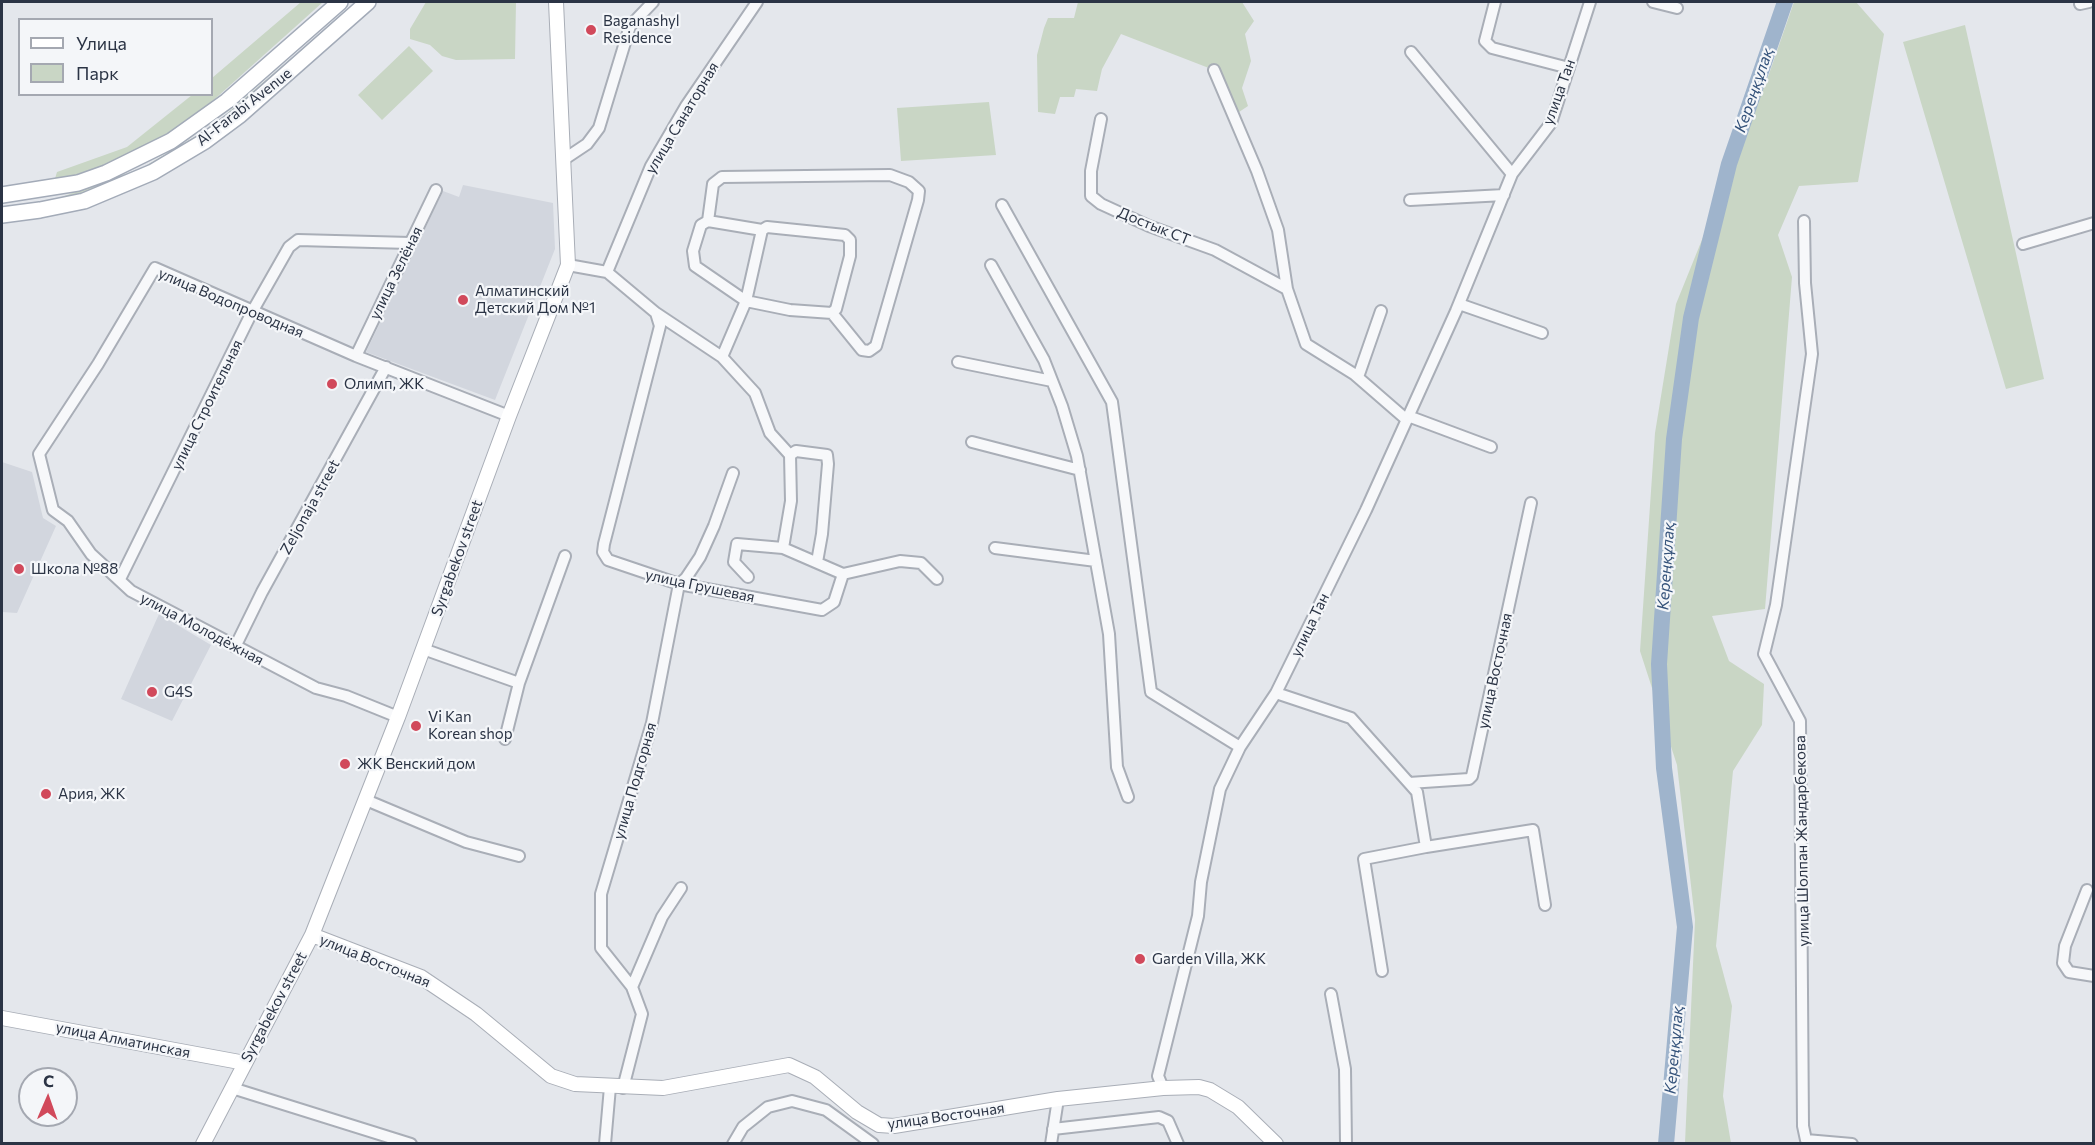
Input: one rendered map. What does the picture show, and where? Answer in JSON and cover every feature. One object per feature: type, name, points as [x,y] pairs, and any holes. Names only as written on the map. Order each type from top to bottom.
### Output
[{"type":"main road","name":"Al-Farabi Avenue","points":[[2,195],[78,183],[123,166],[171,141],[227,101],[340,2]]},
{"type":"main road","name":"Al-Farabi Avenue","points":[[2,215],[84,201],[153,172],[205,141],[240,115],[368,2]]},
{"type":"street","name":"Syrgabekov street","points":[[203,1143],[312,935],[398,717],[509,416],[568,265],[556,2]]},
{"type":"street","points":[[563,160],[587,144],[599,128],[630,26],[653,2]]},
{"type":"street","name":"улица Санаторная","points":[[606,272],[651,166],[686,106],[757,2]]},
{"type":"street","points":[[1496,2],[1485,41],[1492,48],[1569,68]]},
{"type":"street","name":"улица Тан","points":[[1163,1088],[1158,1076],[1198,915],[1214,807],[1239,747],[1276,693],[1366,510],[1459,304],[1512,174],[1551,123],[1590,2]]},
{"type":"street","points":[[1653,2],[1677,8]]},
{"type":"street","points":[[1411,52],[1512,174]]},
{"type":"street","points":[[1214,70],[1257,171],[1278,230],[1287,289],[1306,344],[1358,377],[1408,418],[1491,447]]},
{"type":"street","name":"Достык СТ","points":[[1101,119],[1092,171],[1091,195],[1101,204],[1149,226],[1215,250],[1287,289]]},
{"type":"street","points":[[708,221],[713,184],[722,177],[890,175],[909,182],[919,191],[918,200],[876,346],[869,351],[862,350],[832,313],[790,310],[746,301],[695,266],[693,250],[701,225],[708,221],[762,230],[767,227],[845,235],[850,240],[850,256],[836,309],[832,313]]},
{"type":"street","name":"улица Зелёная","points":[[356,356],[436,190]]},
{"type":"street","points":[[1410,200],[1504,195]]},
{"type":"street","points":[[1002,205],[1112,402],[1151,692],[1239,747]]},
{"type":"street","name":"улица Шолпан Жандарбекова","points":[[1804,220],[1805,283],[1812,354],[1776,605],[1764,654],[1800,721],[1803,1126],[1806,1140],[1852,1143]]},
{"type":"street","points":[[2023,244],[2094,223]]},
{"type":"street","points":[[722,357],[746,301],[762,230]]},
{"type":"street","name":"улица Строительная","points":[[120,579],[252,312],[289,247],[297,240],[410,243]]},
{"type":"street","points":[[568,265],[606,272],[656,313],[722,357],[755,393],[770,433],[790,455],[791,501],[783,548]]},
{"type":"street","points":[[991,265],[1044,360],[1062,406],[1080,470],[1109,634],[1117,767],[1128,797]]},
{"type":"street","name":"улица Водопроводная","points":[[39,454],[98,364],[155,268],[356,356],[509,416]]},
{"type":"street","points":[[1459,304],[1542,333]]},
{"type":"street","points":[[1358,377],[1382,311]]},
{"type":"street","name":"улица Грушевая","points":[[656,313],[660,326],[603,552],[608,560],[679,584],[822,610],[834,602],[843,574]]},
{"type":"street","points":[[958,362],[1052,381]]},
{"type":"street","name":"Zeljonaja street","points":[[235,647],[262,592],[386,367]]},
{"type":"street","points":[[972,442],[1080,470]]},
{"type":"street","points":[[790,455],[796,451],[827,454],[824,511],[817,562]]},
{"type":"street","name":"улица Молодёжная","points":[[39,454],[53,510],[68,521],[91,554],[131,591],[316,688],[346,696],[398,717]]},
{"type":"street","name":"улица Подгорная","points":[[605,1143],[616,1087],[642,1014],[632,987],[601,948],[599,907],[652,723],[679,584],[686,578],[700,557],[714,526],[732,473]]},
{"type":"street","name":"улица Восточная","points":[[1409,783],[1469,779],[1472,776],[1531,503]]},
{"type":"street","points":[[748,577],[734,562],[737,544],[783,548],[843,574],[900,561],[921,563],[937,579]]},
{"type":"street","points":[[995,548],[1096,561]]},
{"type":"street","points":[[505,739],[519,683],[565,556]]},
{"type":"street","points":[[423,649],[519,683]]},
{"type":"street","points":[[1276,693],[1351,718],[1417,792],[1426,847]]},
{"type":"street","points":[[366,800],[466,842],[519,856]]},
{"type":"street","points":[[1382,970],[1364,859],[1533,830],[1545,905]]},
{"type":"street","points":[[632,987],[662,917],[681,888]]},
{"type":"street","points":[[2087,890],[2066,946],[2063,963],[2069,972],[2094,976]]},
{"type":"street","name":"улица Восточная","points":[[312,935],[421,977],[476,1014],[551,1076],[575,1084],[663,1088],[700,1083],[756,1069],[789,1065],[815,1077],[857,1113],[879,1125],[910,1124],[1058,1100],[1163,1088],[1199,1087],[1210,1090],[1238,1107],[1276,1143]]},
{"type":"street","points":[[1331,994],[1345,1069],[1346,1143]]},
{"type":"street","name":"улица Алматинская","points":[[2,1018],[245,1063]]},
{"type":"street","points":[[232,1088],[411,1143]]},
{"type":"street","points":[[1052,1143],[1058,1100]]},
{"type":"street","points":[[733,1143],[743,1127],[768,1107],[792,1101],[826,1110],[875,1143],[879,1125]]},
{"type":"street","points":[[1053,1129],[1159,1117],[1168,1121],[1178,1143]]},
{"type":"shaded area","name":"Алматинский Детский Дом №1","points":[[463,185],[553,203],[555,249],[495,400],[366,352],[443,191],[459,197]]},
{"type":"shaded area","name":"Школа №88","points":[[2,462],[32,472],[43,518],[56,526],[17,613],[2,612]]},
{"type":"shaded area","points":[[159,614],[211,645],[172,721],[121,699]]},
{"type":"green space","points":[[301,2],[323,2],[207,106],[176,128],[125,158],[54,182],[57,172],[127,147],[191,96],[213,96],[213,77]]},
{"type":"green space","points":[[357,2],[362,2],[214,130],[144,172],[58,204],[2,211],[2,207],[56,199],[142,168],[211,127]]},
{"type":"green space","points":[[426,2],[516,2],[515,59],[456,60],[442,56],[430,45],[410,39],[410,29]]},
{"type":"green space","points":[[1078,2],[1242,2],[1254,21],[1245,34],[1251,61],[1242,88],[1248,106],[1233,116],[1214,70],[1121,34],[1102,69],[1097,91],[1076,89],[1074,97],[1060,97],[1055,114],[1038,112],[1037,55],[1044,28],[1048,18],[1074,18]]},
{"type":"green space","points":[[1794,2],[1856,2],[1884,34],[1858,182],[1799,186],[1778,235],[1792,277],[1765,609],[1712,616],[1729,661],[1764,684],[1762,725],[1733,771],[1716,946],[1732,1006],[1723,1096],[1731,1143],[1685,1143],[1695,920],[1677,765],[1640,651],[1655,433],[1676,304],[1769,74]]},
{"type":"green space","points":[[1965,25],[2044,379],[2006,389],[1903,42]]},
{"type":"green space","points":[[409,46],[433,71],[382,120],[358,95]]},
{"type":"green space","points":[[989,102],[996,155],[901,161],[897,108]]},
{"type":"waterway","name":"Кереңқұлақ","points":[[1666,1144],[1685,927],[1664,768],[1659,664],[1674,439],[1691,318],[1729,164],[1785,2]]},
{"type":"place","name":"Baganashyl Residence","points":[[591,30]]},
{"type":"place","name":"Алматинский Детский Дом №1","points":[[463,300]]},
{"type":"place","name":"Олимп, ЖК","points":[[332,384]]},
{"type":"place","name":"Школа №88","points":[[19,569]]},
{"type":"place","name":"G4S","points":[[152,692]]},
{"type":"place","name":"Vi Kan Korean shop","points":[[416,726]]},
{"type":"place","name":"ЖК Венский дом","points":[[345,764]]},
{"type":"place","name":"Ария, ЖК","points":[[46,794]]},
{"type":"place","name":"Garden Villa, ЖК","points":[[1140,959]]}]
